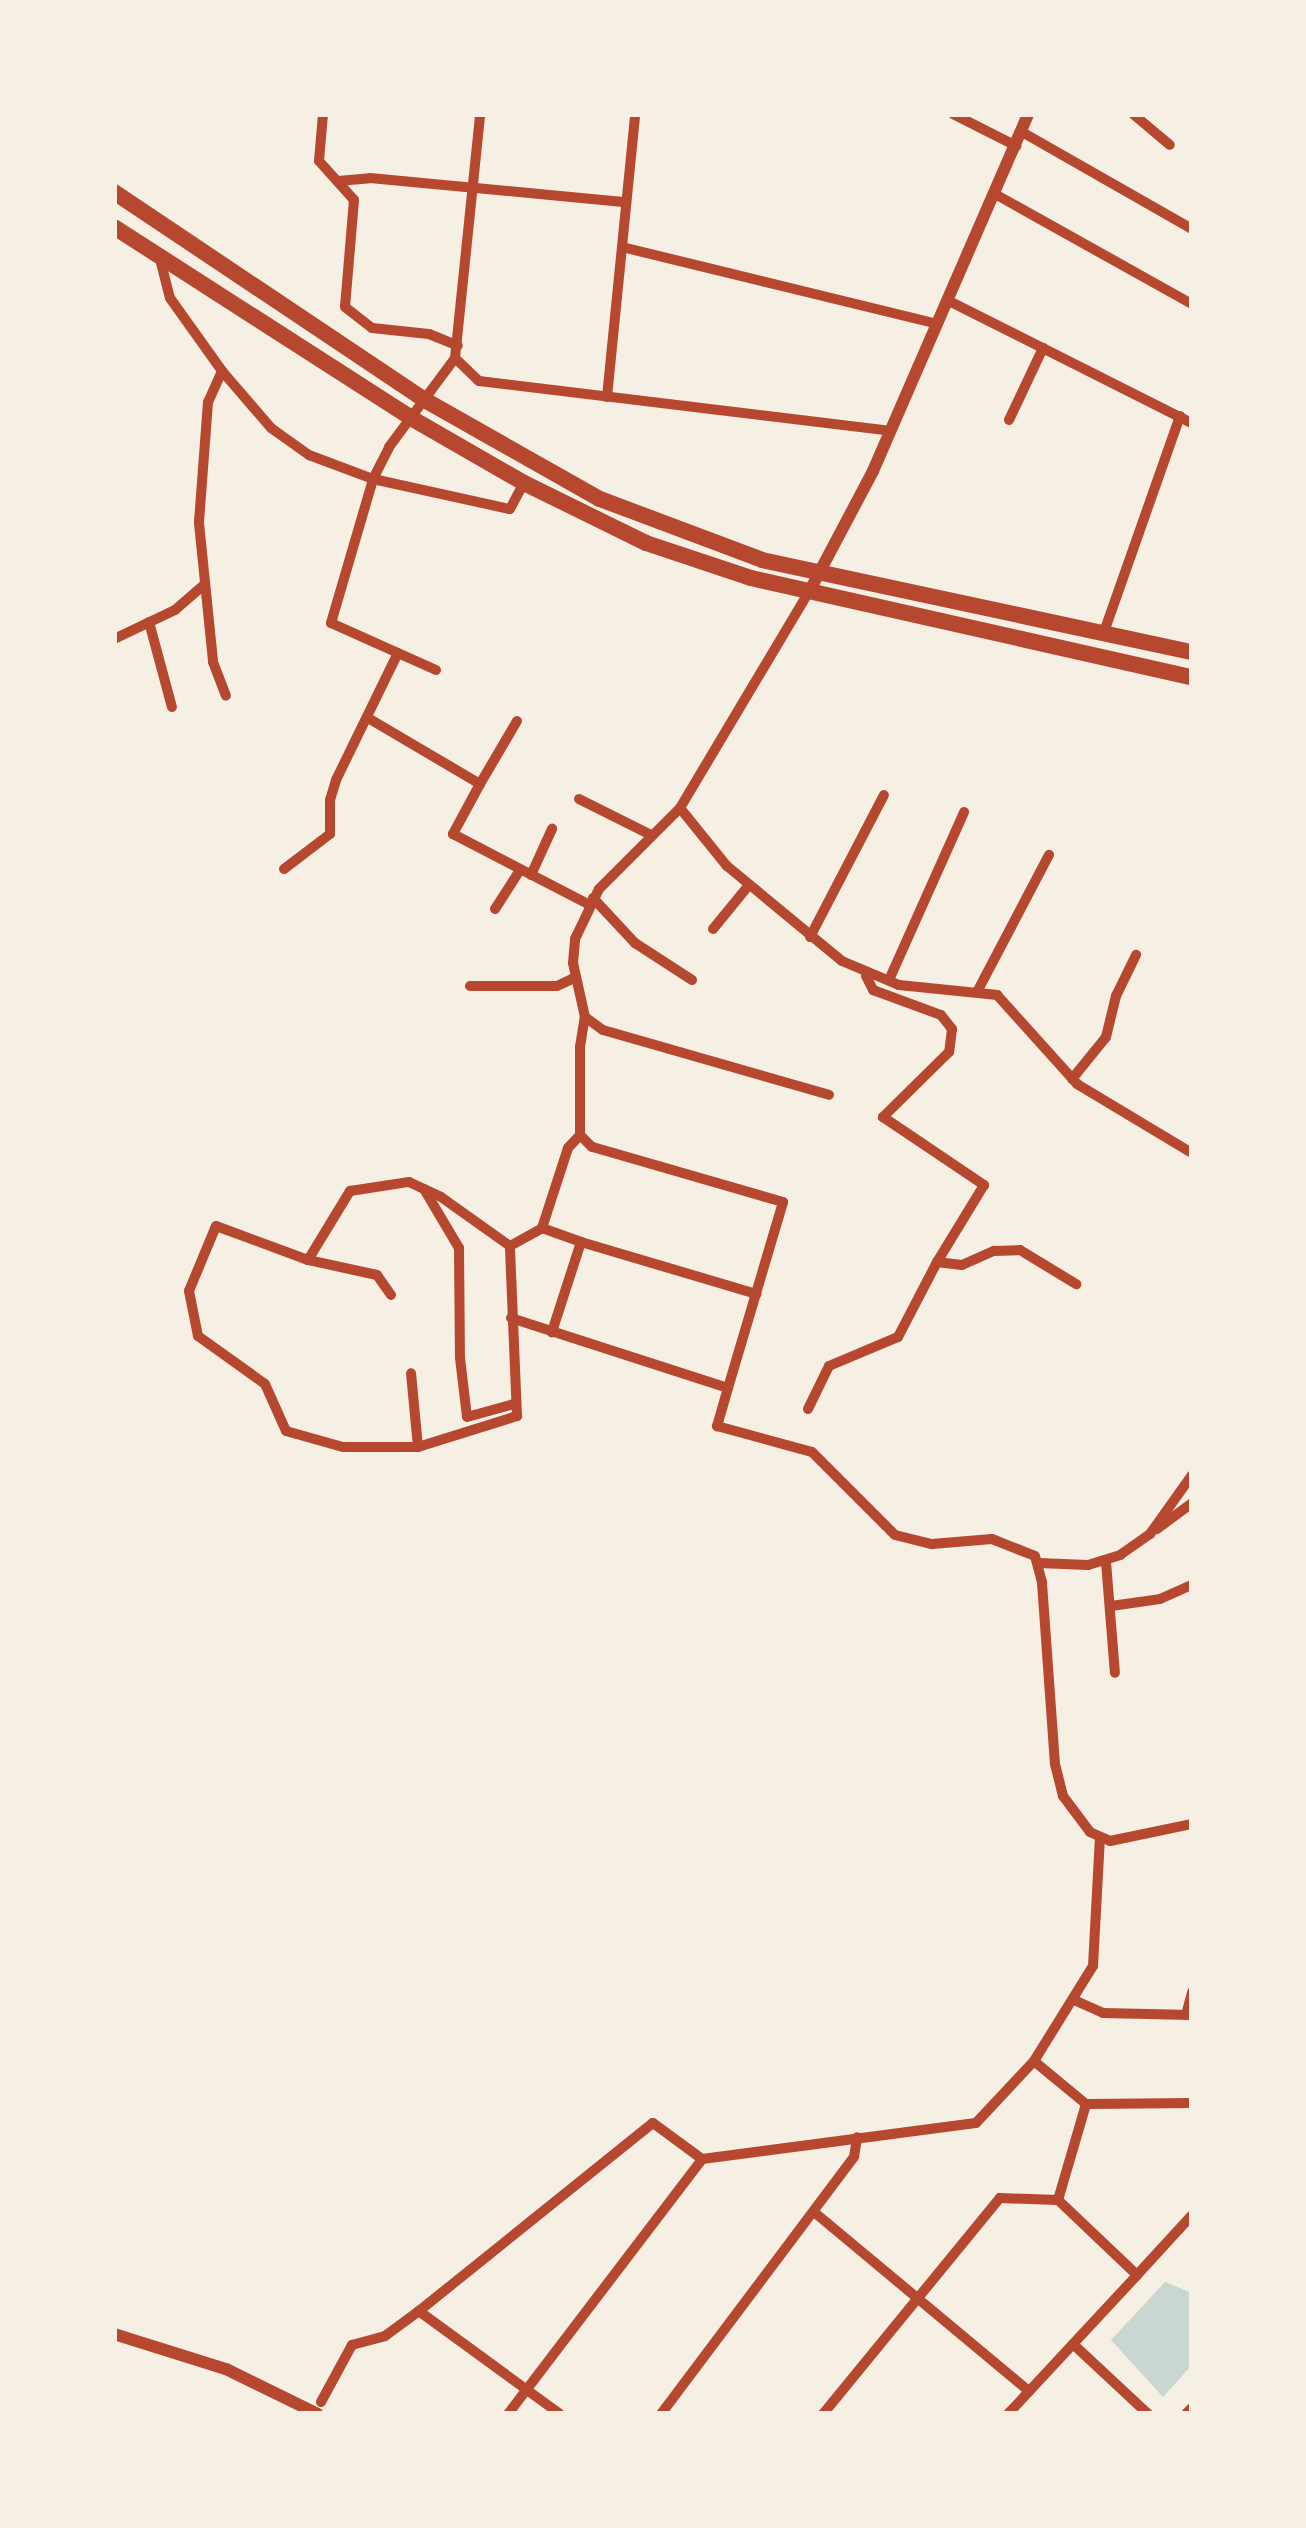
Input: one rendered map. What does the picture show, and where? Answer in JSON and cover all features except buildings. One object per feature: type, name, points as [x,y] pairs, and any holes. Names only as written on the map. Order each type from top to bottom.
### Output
[{"type":"highway","points":[[114,192],[423,399],[600,499],[721,547],[821,574],[1192,652]]},
{"type":"highway","points":[[114,227],[411,418],[524,483],[646,543],[707,566],[808,592],[1192,677]]},
{"type":"street","points":[[323,114],[319,161],[354,200],[345,307],[372,328],[429,334],[457,352],[479,381],[891,431]]},
{"type":"street","points":[[436,670],[331,623],[374,478],[457,352],[480,114]]},
{"type":"street","points":[[607,397],[635,114]]},
{"type":"street","points":[[953,114],[1016,146]]},
{"type":"street","points":[[510,1246],[542,1228],[568,1148],[580,1135],[580,1047],[585,1017],[576,977],[575,939],[592,901],[680,808],[821,574],[891,431],[1028,114]]},
{"type":"street","points":[[1133,114],[1170,145]]},
{"type":"street","points":[[1022,132],[1192,229]]},
{"type":"street","points":[[338,181],[370,178],[626,202]]},
{"type":"street","points":[[994,194],[1192,304]]},
{"type":"street","points":[[622,247],[937,324]]},
{"type":"street","points":[[159,253],[170,298],[222,371],[283,439],[309,455],[374,478],[510,509],[524,483]]},
{"type":"street","points":[[949,302],[1192,423]]},
{"type":"street","points":[[1010,420],[1043,349]]},
{"type":"street","points":[[222,371],[208,402],[199,523],[213,662],[226,696]]},
{"type":"street","points":[[1104,632],[1180,416]]},
{"type":"street","points":[[114,639],[203,586]]},
{"type":"street","points":[[149,622],[172,707]]},
{"type":"street","points":[[284,869],[330,834],[330,800],[336,780],[398,653]]},
{"type":"street","points":[[368,718],[480,784]]},
{"type":"street","points":[[517,721],[453,834],[525,873],[592,901],[634,943],[692,980]]},
{"type":"street","points":[[810,937],[884,795]]},
{"type":"street","points":[[579,800],[651,835]]},
{"type":"street","points":[[680,808],[713,852],[749,885],[866,976],[910,988],[997,995],[1072,1079],[1192,1153]]},
{"type":"street","points":[[889,980],[964,812]]},
{"type":"street","points":[[495,909],[552,829]]},
{"type":"street","points":[[977,992],[1049,855]]},
{"type":"street","points":[[713,929],[749,885]]},
{"type":"street","points":[[1072,1079],[1106,1037],[1116,996],[1136,955]]},
{"type":"street","points":[[808,1409],[829,1366],[898,1337],[984,1185],[883,1117],[950,1052],[952,1029],[941,1016],[873,990],[866,976]]},
{"type":"street","points":[[470,986],[557,986],[576,977]]},
{"type":"street","points":[[585,1017],[603,1030],[829,1095]]},
{"type":"street","points":[[580,1135],[592,1147],[783,1202],[717,1426],[800,1446],[823,1459],[867,1513],[895,1535],[932,1544],[1007,1542],[1030,1552],[1039,1563],[1057,1779],[1081,1822],[1100,1838],[1118,1842],[1192,1824]]},
{"type":"street","points":[[308,1260],[350,1191],[409,1182],[510,1246]]},
{"type":"street","points":[[424,1189],[459,1248],[460,1358],[467,1417],[514,1404]]},
{"type":"street","points":[[391,1295],[376,1275],[308,1260],[216,1226],[189,1291],[198,1336],[265,1384],[286,1431],[359,1449],[418,1448],[517,1416],[510,1246]]},
{"type":"street","points":[[542,1228],[756,1294]]},
{"type":"street","points":[[552,1332],[581,1242]]},
{"type":"street","points":[[937,1262],[962,1265],[994,1251],[1019,1250],[1076,1284]]},
{"type":"street","points":[[511,1318],[728,1388]]},
{"type":"street","points":[[411,1373],[418,1448]]},
{"type":"street","points":[[1150,1534],[1192,1475]]},
{"type":"street","points":[[1039,1563],[1106,1562],[1192,1503]]},
{"type":"street","points":[[1106,1562],[1115,1673]]},
{"type":"street","points":[[1111,1606],[1160,1599],[1192,1586]]},
{"type":"street","points":[[114,2334],[226,2369],[320,2408],[352,2345],[385,2336],[653,2122],[702,2158],[976,2123],[1034,2061],[1093,1966],[1100,1838]]},
{"type":"street","points":[[1074,2000],[1103,2013],[1189,2015],[1192,1991]]},
{"type":"street","points":[[1034,2061],[1086,2104],[1192,2103]]},
{"type":"street","points":[[1058,2200],[1086,2104]]},
{"type":"street","points":[[661,2414],[854,2157],[857,2137]]},
{"type":"street","points":[[508,2414],[702,2158]]},
{"type":"street","points":[[823,2414],[1000,2198],[1058,2200],[1137,2275]]},
{"type":"street","points":[[814,2212],[1030,2391]]},
{"type":"street","points":[[1008,2414],[1192,2215]]},
{"type":"street","points":[[418,2311],[560,2414]]},
{"type":"street","points":[[1072,2344],[1148,2414]]},
{"type":"shaded area","points":[[1165,2282],[1192,2293],[1192,2365],[1163,2397],[1111,2340]]}]
